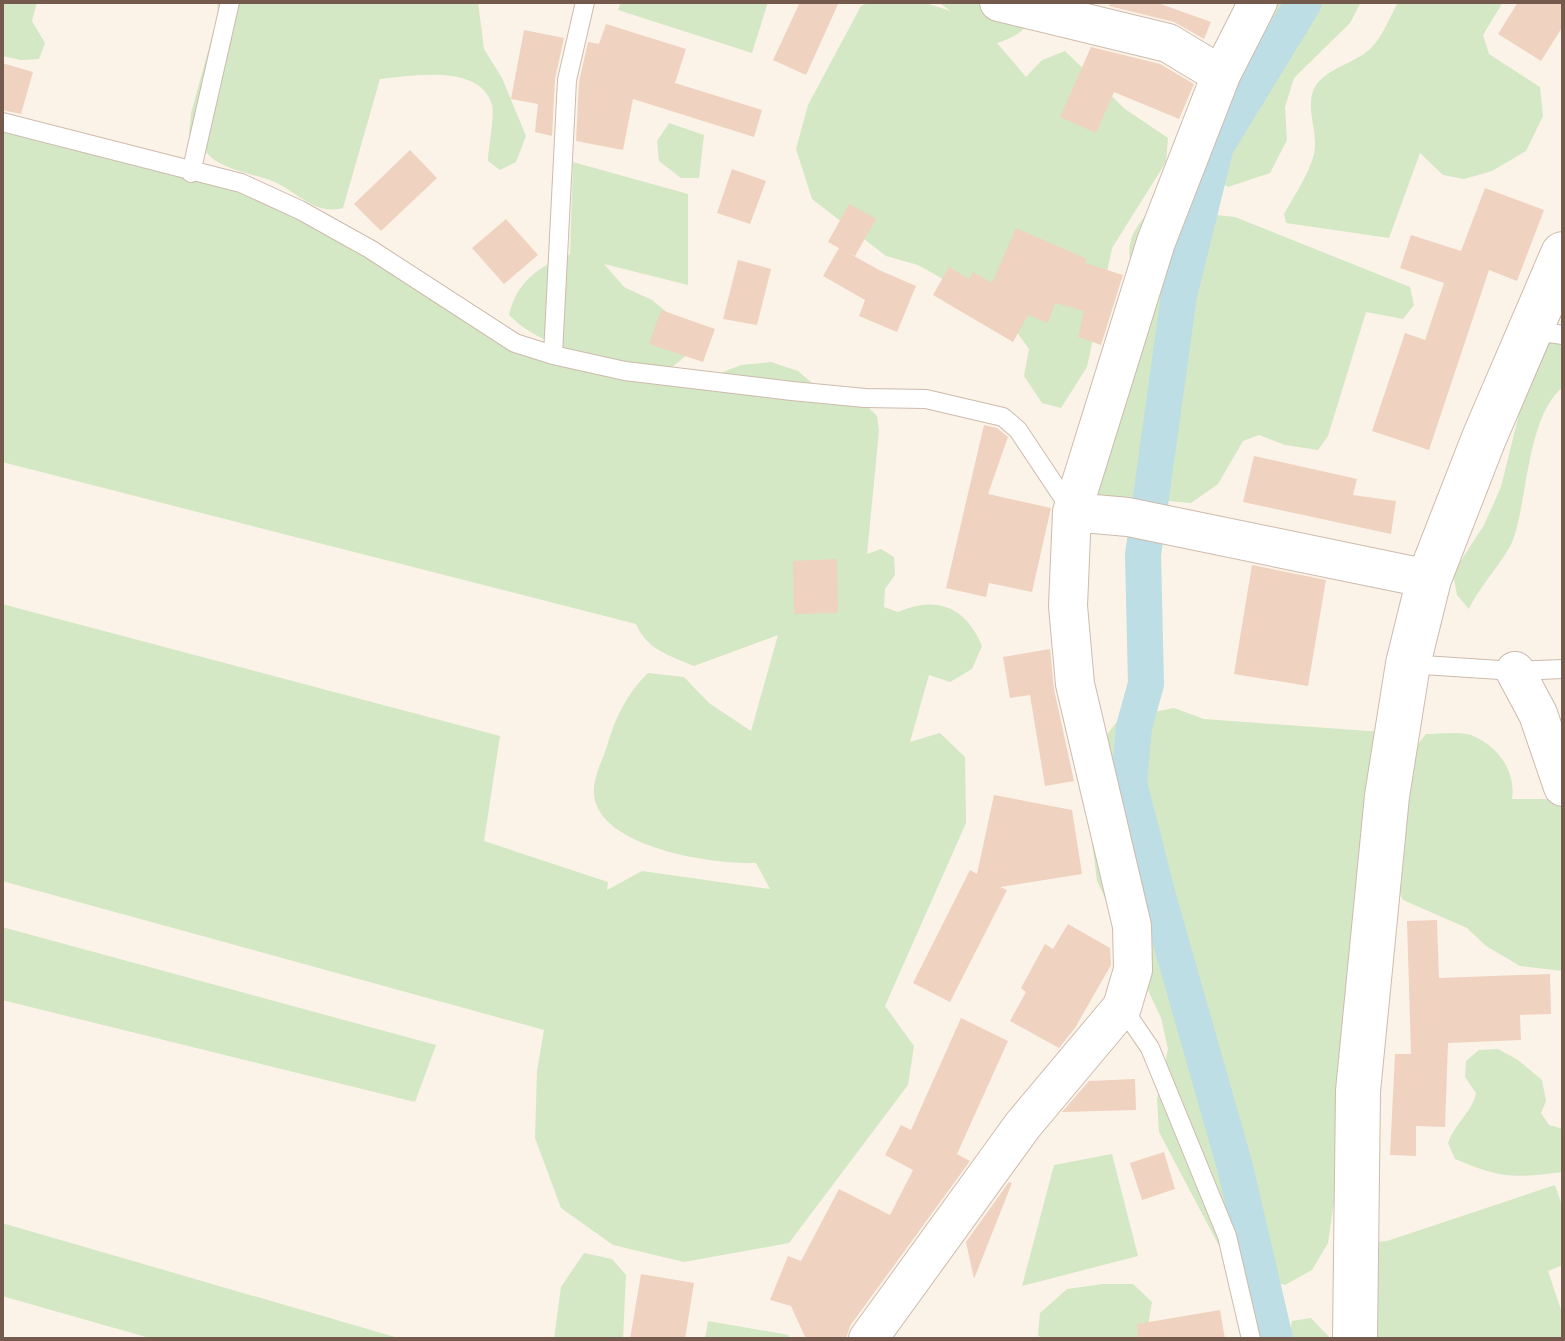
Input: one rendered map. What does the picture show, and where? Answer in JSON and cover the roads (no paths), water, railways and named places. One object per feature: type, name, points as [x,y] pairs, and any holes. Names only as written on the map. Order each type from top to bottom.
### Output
[{"type":"street","points":[[999,2],[1168,43],[1221,75]]},
{"type":"street","points":[[868,1339],[1023,1125],[1122,1007],[1133,970],[1132,926],[1075,684],[1068,606],[1072,512],[1156,242],[1221,75],[1258,2]]},
{"type":"street","points":[[1355,1339],[1357,1123],[1365,1000],[1387,796],[1408,664],[1429,579],[1546,332],[1563,254]]},
{"type":"street","points":[[1072,512],[1128,517],[1429,579]]},
{"type":"street","points":[[1515,671],[1538,714],[1563,787]]},
{"type":"lane","points":[[191,173],[230,2]]},
{"type":"lane","points":[[553,355],[567,80],[585,2]]},
{"type":"lane","points":[[2,122],[191,173],[241,183],[300,210],[370,249],[515,343],[553,355],[625,371],[792,391],[865,398],[926,399],[1003,417],[1018,430],[1072,512]]},
{"type":"lane","points":[[1408,664],[1515,671],[1563,669]]},
{"type":"lane","points":[[1122,1007],[1150,1048],[1227,1236],[1251,1339]]},
{"type":"waterway","points":[[1275,1339],[1235,1167],[1129,783],[1134,727],[1146,684],[1143,555],[1179,295],[1216,146],[1304,2]]}]
